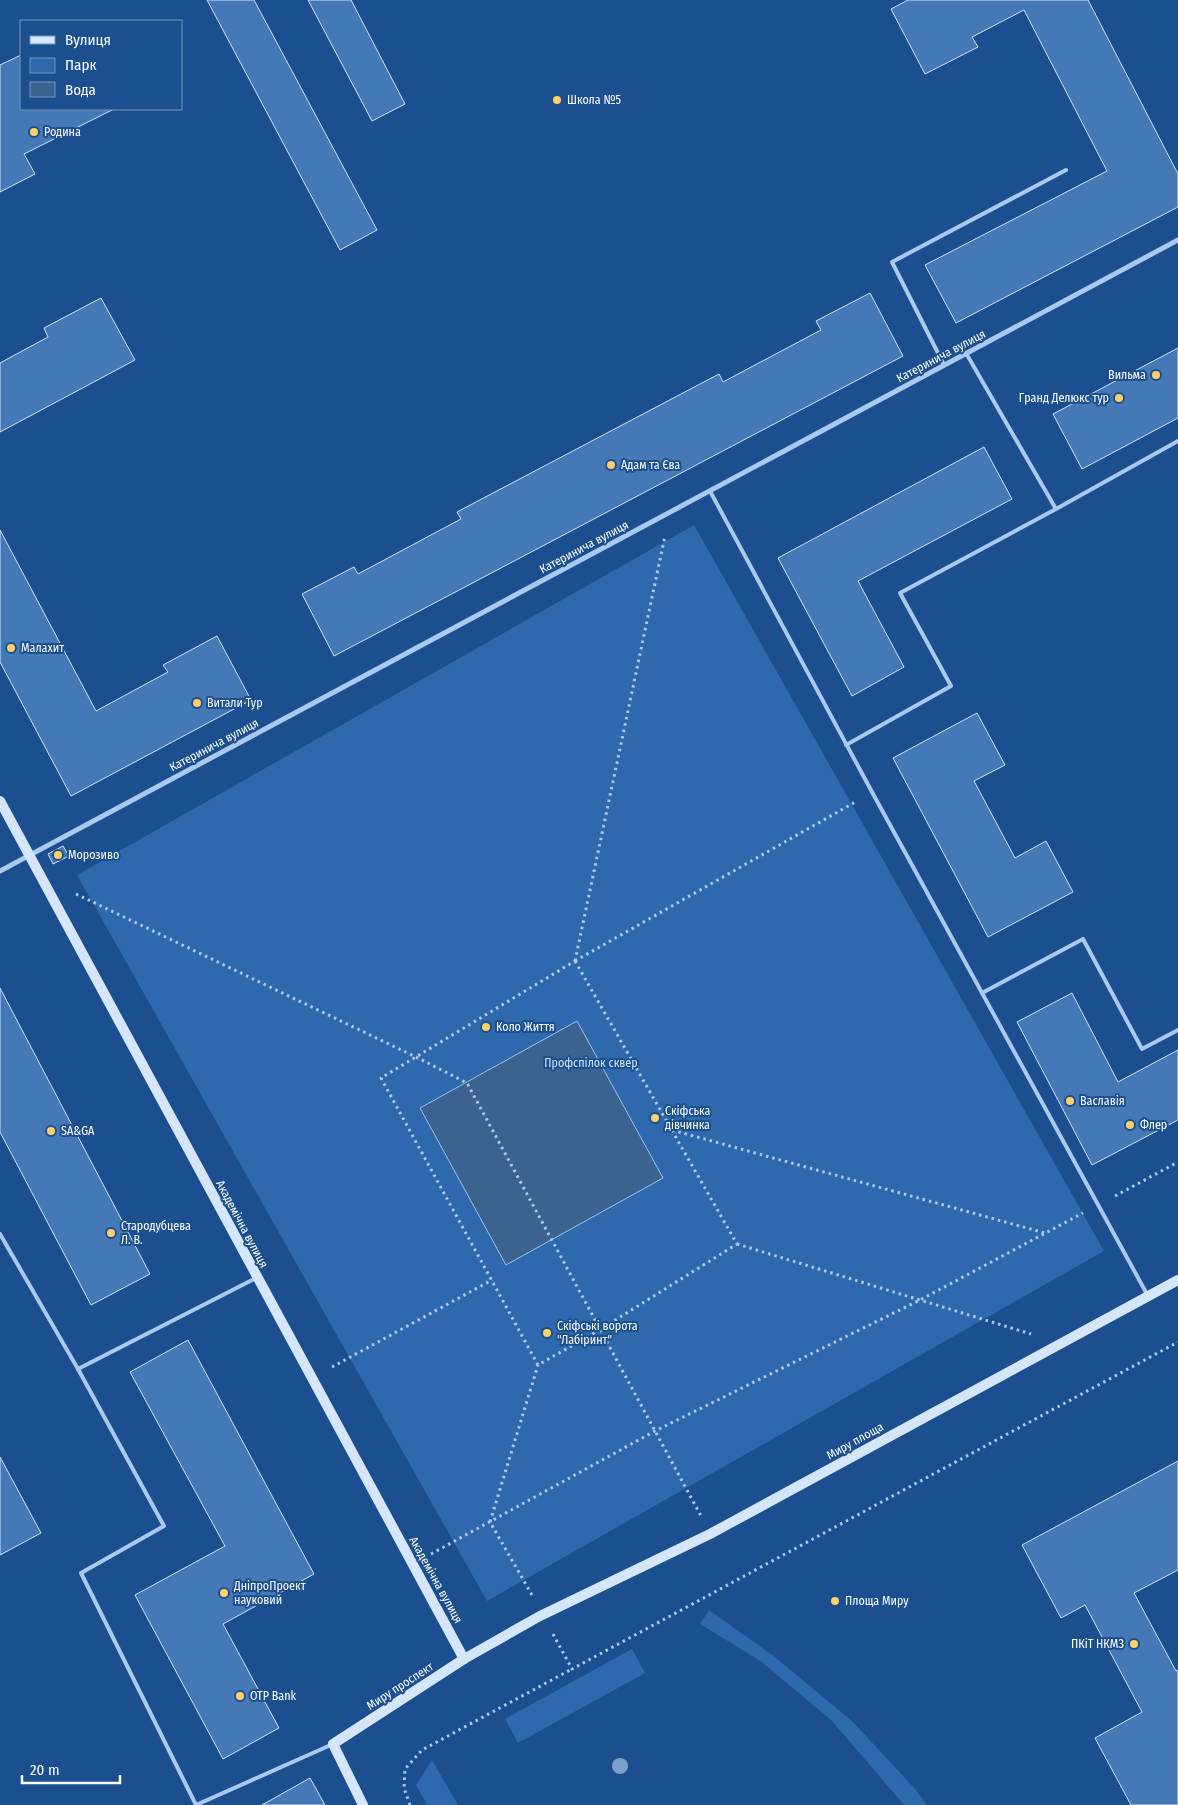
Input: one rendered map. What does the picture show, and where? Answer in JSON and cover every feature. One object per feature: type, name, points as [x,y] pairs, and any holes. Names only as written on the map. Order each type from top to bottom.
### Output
[{"type":"street","name":"Катеринича вулиця","points":[[0,871],[1178,240]]},
{"type":"street","name":"Академічна вулиця","points":[[0,801],[464,1659]]},
{"type":"street","name":"Миру площа","points":[[541,1615],[710,1534],[1178,1280]]},
{"type":"street","name":"Миру проспект","points":[[333,1744],[464,1659],[541,1615]]},
{"type":"street","points":[[333,1744],[363,1805]]},
{"type":"lane","points":[[944,365],[892,262],[1066,170]]},
{"type":"lane","points":[[966,354],[1056,509]]},
{"type":"lane","points":[[846,745],[951,686],[900,593],[1178,441]]},
{"type":"lane","points":[[710,491],[846,745],[1148,1296]]},
{"type":"lane","points":[[982,993],[1083,939],[1142,1049],[1178,1030]]},
{"type":"lane","points":[[0,1234],[78,1369],[164,1526],[81,1573],[196,1805],[333,1744]]},
{"type":"lane","points":[[78,1369],[257,1278]]},
{"type":"path","points":[[670,512],[575,961],[737,1244],[1060,1344]]},
{"type":"path","points":[[538,1365],[381,1078],[575,961],[872,792]]},
{"type":"path","points":[[41,878],[467,1083],[710,1534]]},
{"type":"path","points":[[672,1130],[1046,1233]]},
{"type":"path","points":[[413,1564],[655,1431],[920,1300],[1178,1162]]},
{"type":"path","points":[[572,1669],[490,1522],[538,1365],[601,1329],[737,1244]]},
{"type":"path","points":[[312,1378],[492,1280]]},
{"type":"path","points":[[410,1805],[404,1788],[404,1768],[422,1750],[1178,1342]]},
{"type":"green space","name":"Профспілок сквер","points":[[694,525],[1104,1251],[487,1601],[77,875]]},
{"type":"green space","points":[[709,1610],[775,1657],[852,1721],[916,1790],[927,1805],[904,1805],[833,1722],[762,1662],[700,1624]]},
{"type":"green space","points":[[632,1649],[645,1673],[518,1743],[505,1719]]},
{"type":"green space","points":[[432,1760],[458,1805],[427,1805],[416,1785]]},
{"type":"water","points":[[577,1021],[663,1178],[506,1265],[420,1108]]},
{"type":"building","points":[[207,0],[254,0],[377,230],[340,250]]},
{"type":"building","points":[[308,0],[351,0],[405,104],[372,121]]},
{"type":"building","points":[[908,0],[1088,0],[1178,174],[1178,207],[956,323],[925,265],[1107,171],[1024,10],[972,37],[978,47],[925,74],[891,9]]},
{"type":"building","name":"Родина","points":[[20,55],[20,110],[112,110],[24,154],[35,174],[0,192],[0,65]]},
{"type":"building","points":[[870,293],[903,356],[334,656],[302,594],[354,567],[358,574],[461,519],[457,512],[719,374],[723,382],[821,330],[816,321]]},
{"type":"building","points":[[101,298],[135,360],[0,432],[0,363],[48,337],[44,328]]},
{"type":"building","points":[[1178,348],[1178,418],[1082,469],[1053,414]]},
{"type":"building","points":[[984,447],[1012,499],[858,581],[904,667],[852,696],[778,558]]},
{"type":"building","points":[[0,530],[96,711],[168,672],[163,665],[217,636],[251,700],[71,796],[0,662]]},
{"type":"building","points":[[977,713],[1005,765],[974,781],[1015,858],[1046,841],[1073,892],[988,937],[893,758]]},
{"type":"building","name":"Морозиво","points":[[63,846],[69,856],[53,864],[48,854]]},
{"type":"building","points":[[0,988],[150,1274],[91,1305],[0,1132]]},
{"type":"building","points":[[1072,993],[1118,1082],[1178,1050],[1178,1120],[1092,1165],[1017,1022]]},
{"type":"building","points":[[188,1340],[314,1574],[223,1624],[279,1728],[223,1759],[135,1595],[225,1546],[130,1372]]},
{"type":"building","points":[[0,1457],[41,1533],[0,1555]]},
{"type":"building","name":"ПКіТ НКМЗ","points":[[1178,1461],[1178,1570],[1134,1593],[1176,1671],[1178,1670],[1178,1805],[1131,1805],[1095,1738],[1142,1712],[1085,1605],[1061,1618],[1022,1545]]},
{"type":"building","points":[[310,1778],[325,1805],[262,1805]]},
{"type":"place","name":"Школа №5","points":[[557,100]]},
{"type":"place","name":"Родина","points":[[34,132]]},
{"type":"place","name":"Вильма","points":[[1156,375]]},
{"type":"place","name":"Гранд Делюкс тур","points":[[1119,398]]},
{"type":"place","name":"Адам та Єва","points":[[611,465]]},
{"type":"place","name":"Малахит","points":[[11,648]]},
{"type":"place","name":"Витали Тур","points":[[197,703]]},
{"type":"place","name":"Морозиво","points":[[58,855]]},
{"type":"place","name":"Коло Життя","points":[[486,1027]]},
{"type":"place","name":"Ваславія","points":[[1070,1101]]},
{"type":"place","name":"Скіфська дівчинка","points":[[655,1118]]},
{"type":"place","name":"Флер","points":[[1130,1125]]},
{"type":"place","name":"SA&GA","points":[[51,1131]]},
{"type":"place","name":"Стародубцева Л. В.","points":[[111,1233]]},
{"type":"place","name":"Скіфські ворота \"Лабіринт\"","points":[[547,1333]]},
{"type":"place","name":"ДніпроПроект науковий","points":[[224,1593]]},
{"type":"place","name":"Площа Миру","points":[[835,1601]]},
{"type":"place","name":"ПКіТ НКМЗ","points":[[1134,1644]]},
{"type":"place","name":"OTP Bank","points":[[240,1696]]}]
